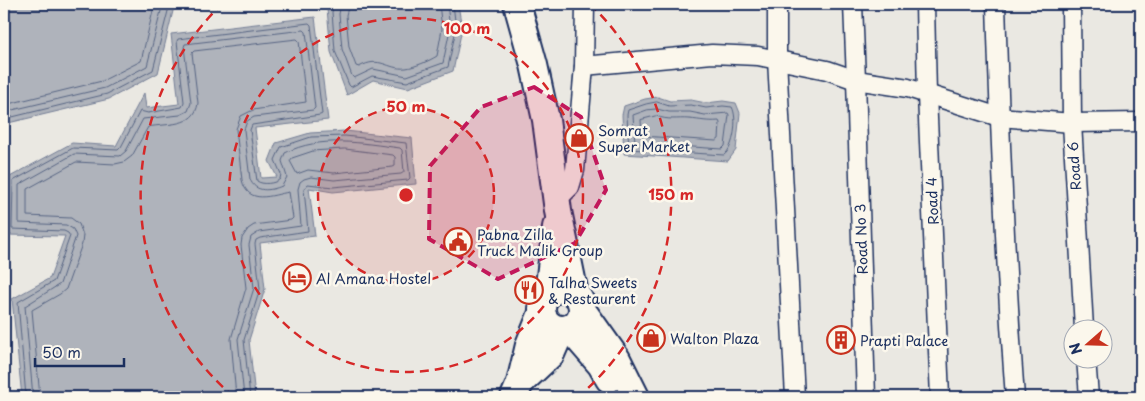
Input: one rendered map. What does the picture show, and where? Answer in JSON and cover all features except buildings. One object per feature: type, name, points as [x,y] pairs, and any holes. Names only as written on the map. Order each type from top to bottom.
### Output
[{"type":"highway","points":[[517,4],[534,65],[546,120],[572,315],[551,354],[517,390]]},
{"type":"highway","points":[[558,204],[544,318],[549,325],[572,315]]},
{"type":"highway","points":[[517,390],[529,345],[545,303],[555,290],[566,289],[572,315],[636,397]]},
{"type":"highway","points":[[609,362],[618,397]]},
{"type":"street","points":[[558,204],[573,180],[584,66],[585,4]]},
{"type":"street","points":[[777,4],[778,59],[796,397]]},
{"type":"street","name":"Road No 3","points":[[853,4],[866,397]]},
{"type":"street","name":"Road 4","points":[[925,4],[940,397]]},
{"type":"street","points":[[996,4],[999,117],[1015,397]]},
{"type":"street","name":"Road 6","points":[[1071,4],[1072,123],[1083,318]]},
{"type":"street","points":[[584,66],[712,54],[758,56],[827,70],[856,80],[908,88],[999,117],[1072,123],[1141,122]]},
{"type":"street","points":[[1087,368],[1089,397]]},
{"type":"highlighted area","points":[[534,87],[581,117],[606,190],[575,243],[498,279],[429,239],[430,166],[481,107]]},
{"type":"shaded area","points":[[4,4],[1141,4],[1141,397],[4,397]]},
{"type":"water","points":[[4,4],[171,4],[173,11],[158,73],[109,99],[4,124]]},
{"type":"water","points":[[332,4],[458,4],[462,29],[453,71],[408,88],[373,80],[347,95],[331,52],[327,9]]},
{"type":"water","points":[[315,17],[328,120],[255,128],[261,178],[277,177],[269,161],[276,143],[310,133],[345,131],[412,138],[416,184],[333,192],[309,188],[315,236],[260,243],[265,289],[249,340],[255,397],[22,397],[12,299],[50,278],[65,236],[7,235],[8,178],[72,143],[116,146],[144,93],[146,108],[179,104],[171,34]]},
{"type":"water","points":[[658,97],[670,101],[691,100],[706,103],[723,101],[736,103],[740,113],[736,150],[728,161],[624,154],[622,115],[624,106]]},
{"type":"place","name":"Somrat Super Market","points":[[579,138]]},
{"type":"place","name":"Pabna Zilla Truck Malik Group","points":[[458,242]]},
{"type":"place","name":"Al Amana Hostel","points":[[297,278]]},
{"type":"place","name":"Talha Sweets & Restaurent","points":[[529,290]]},
{"type":"place","name":"Walton Plaza","points":[[651,338]]},
{"type":"place","name":"Prapti Palace","points":[[841,340]]}]
